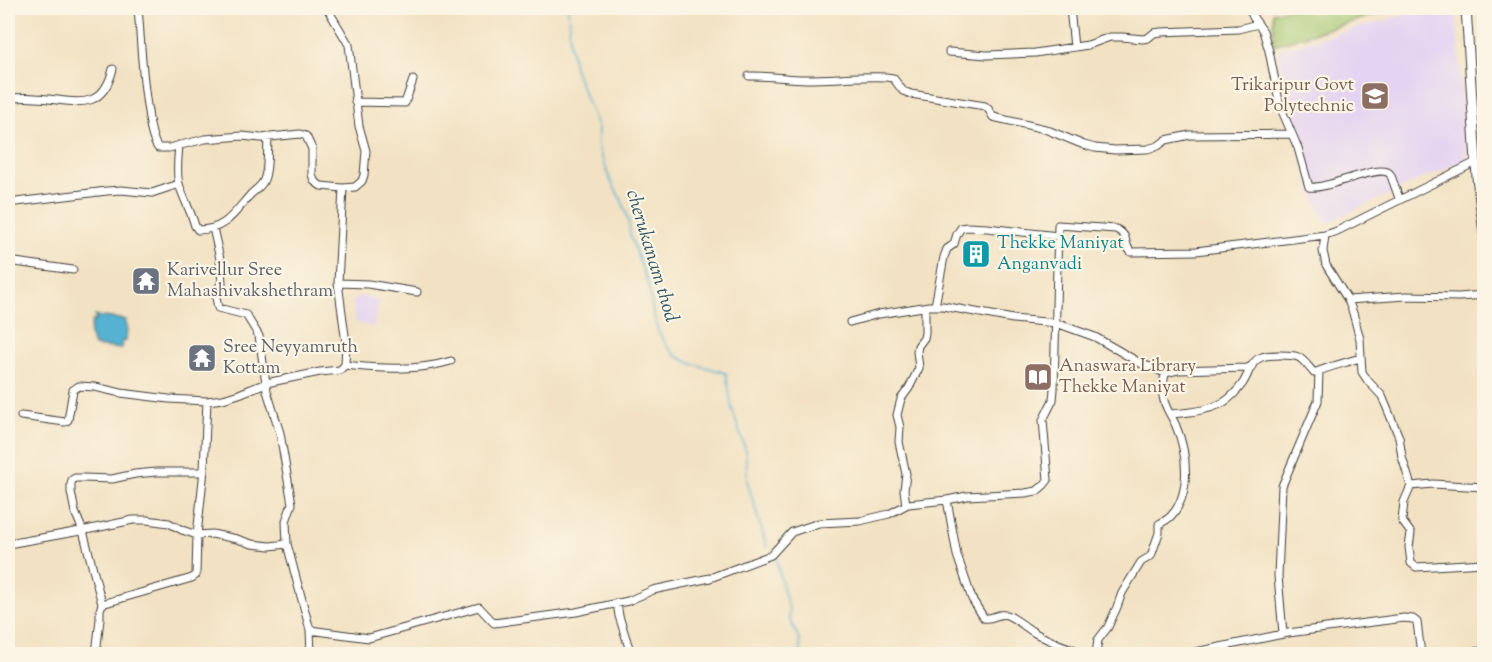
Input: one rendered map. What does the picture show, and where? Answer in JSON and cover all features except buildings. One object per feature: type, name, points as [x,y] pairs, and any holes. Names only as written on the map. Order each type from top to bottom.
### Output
[{"type":"main road","points":[[1466,8],[1476,162],[1481,177],[1485,233]]},
{"type":"street","points":[[138,8],[145,93],[154,142],[158,148],[169,148],[205,139],[300,134],[306,136],[312,149],[314,180],[321,186],[355,187],[362,182],[366,151],[355,102],[349,45],[327,8]]},
{"type":"street","points":[[1070,8],[1074,47]]},
{"type":"street","points":[[1249,8],[1252,17],[1263,32],[1280,106],[1292,134],[1309,187],[1320,188],[1381,170],[1390,175],[1400,200]]},
{"type":"street","points":[[949,52],[987,56],[1019,54],[1088,45],[1110,38],[1143,39],[1161,32],[1238,28],[1258,24]]},
{"type":"street","points":[[8,98],[36,98],[63,102],[83,102],[94,99],[110,82],[113,69]]},
{"type":"street","points":[[749,76],[765,75],[806,79],[886,76],[892,78],[903,91],[929,98],[985,106],[993,117],[1045,129],[1095,148],[1147,149],[1158,146],[1166,140],[1190,135],[1292,134]]},
{"type":"street","points":[[355,102],[405,103],[413,80]]},
{"type":"street","points":[[179,145],[177,170],[179,184],[198,230],[219,227],[233,216],[252,193],[260,188],[265,179],[268,137]]},
{"type":"street","points":[[310,630],[369,638],[479,608],[494,623],[576,612],[628,601],[653,590],[710,578],[771,555],[792,532],[819,523],[860,521],[889,514],[906,505],[967,496],[1037,491],[1048,480],[1043,424],[1053,400],[1058,225],[1116,229],[1123,233],[1131,252],[1196,250],[1325,235],[1476,162]]},
{"type":"street","points":[[8,203],[121,190],[152,193],[179,184]]},
{"type":"street","points":[[21,416],[65,422],[68,420],[74,390],[79,386],[169,399],[207,401],[223,399],[266,383],[340,370],[345,365],[346,343],[338,283],[343,188]]},
{"type":"street","points":[[213,228],[220,259],[222,283],[215,292],[218,308],[246,315],[259,336],[267,391],[280,433],[292,504],[286,521],[287,544],[310,630],[311,654]]},
{"type":"street","points":[[935,306],[944,257],[947,249],[954,244],[961,228],[987,228],[1058,236]]},
{"type":"street","points":[[1325,235],[1323,251],[1326,265],[1348,300],[1360,339],[1362,372],[1382,396],[1399,437],[1411,486],[1404,502],[1402,521],[1410,533],[1411,563],[1416,567],[1485,563]]},
{"type":"street","points":[[8,261],[73,270]]},
{"type":"street","points":[[338,283],[368,284],[417,292]]},
{"type":"street","points":[[1348,300],[1406,296],[1485,295]]},
{"type":"street","points":[[850,322],[879,314],[935,306],[1056,324],[1095,337],[1140,363],[1165,373],[1178,370],[1252,366]]},
{"type":"street","points":[[906,505],[904,490],[906,474],[899,442],[900,427],[897,415],[901,399],[919,368],[917,351],[925,333],[925,307]]},
{"type":"street","points":[[1170,414],[1202,410],[1223,403],[1236,393],[1252,366],[1261,357],[1292,355],[1304,360],[1314,373],[1332,365],[1360,358]]},
{"type":"street","points":[[345,365],[367,368],[404,368],[436,366],[451,361]]},
{"type":"street","points":[[1283,634],[1278,576],[1282,486],[1318,401],[1319,371]]},
{"type":"street","points":[[1096,654],[1098,640],[1108,627],[1122,593],[1141,562],[1151,556],[1159,533],[1159,524],[1170,517],[1177,507],[1185,486],[1183,446],[1163,398],[1162,387],[1165,373]]},
{"type":"street","points":[[102,604],[196,575],[207,401]]},
{"type":"street","points":[[96,654],[102,604],[83,531],[75,512],[70,484],[75,478],[112,479],[156,472],[204,472]]},
{"type":"street","points":[[1411,486],[1433,484],[1485,487]]},
{"type":"street","points":[[946,500],[957,555],[972,599],[984,618],[987,620],[1005,614],[1035,633],[1062,646],[1089,654]]},
{"type":"street","points":[[8,544],[133,520],[147,520],[169,523],[197,535],[212,534],[270,546],[287,544]]},
{"type":"street","points":[[617,603],[631,654]]},
{"type":"street","points":[[1186,654],[1283,634],[1404,618],[1417,622],[1421,654]]},
{"type":"street","points":[[1440,654],[1485,651]]},
{"type":"shaded area","name":"Trikaripur Govt Polytechnic","points":[[1430,8],[1456,8],[1467,159],[1327,223],[1314,197],[1297,141],[1277,50]]},
{"type":"shaded area","points":[[358,296],[379,300],[374,327],[355,322],[353,301]]},
{"type":"green space","points":[[1294,8],[1397,8],[1274,45],[1273,12]]},
{"type":"water","points":[[95,316],[126,320],[126,341],[122,341],[121,349],[94,346],[90,334],[92,321],[96,321]]},
{"type":"waterway","name":"cherukanam thod","points":[[568,8],[574,68],[598,128],[598,147],[626,213],[630,236],[648,284],[658,331],[675,355],[690,363],[726,373],[732,409],[746,451],[747,480],[767,547]]},
{"type":"waterway","name":"cherukanam thod","points":[[776,555],[789,618],[803,654]]},
{"type":"place","name":"Trikaripur Govt Polytechnic","points":[[1375,96]]},
{"type":"place","name":"Thekke Maniyat Anganvadi","points":[[976,254]]},
{"type":"place","name":"Karivellur Sree Mahashivakshethram","points":[[146,281]]},
{"type":"place","name":"Sree Neyyamruth Kottam","points":[[202,358]]},
{"type":"place","name":"Anaswara Library Thekke Maniyat","points":[[1038,377]]}]
